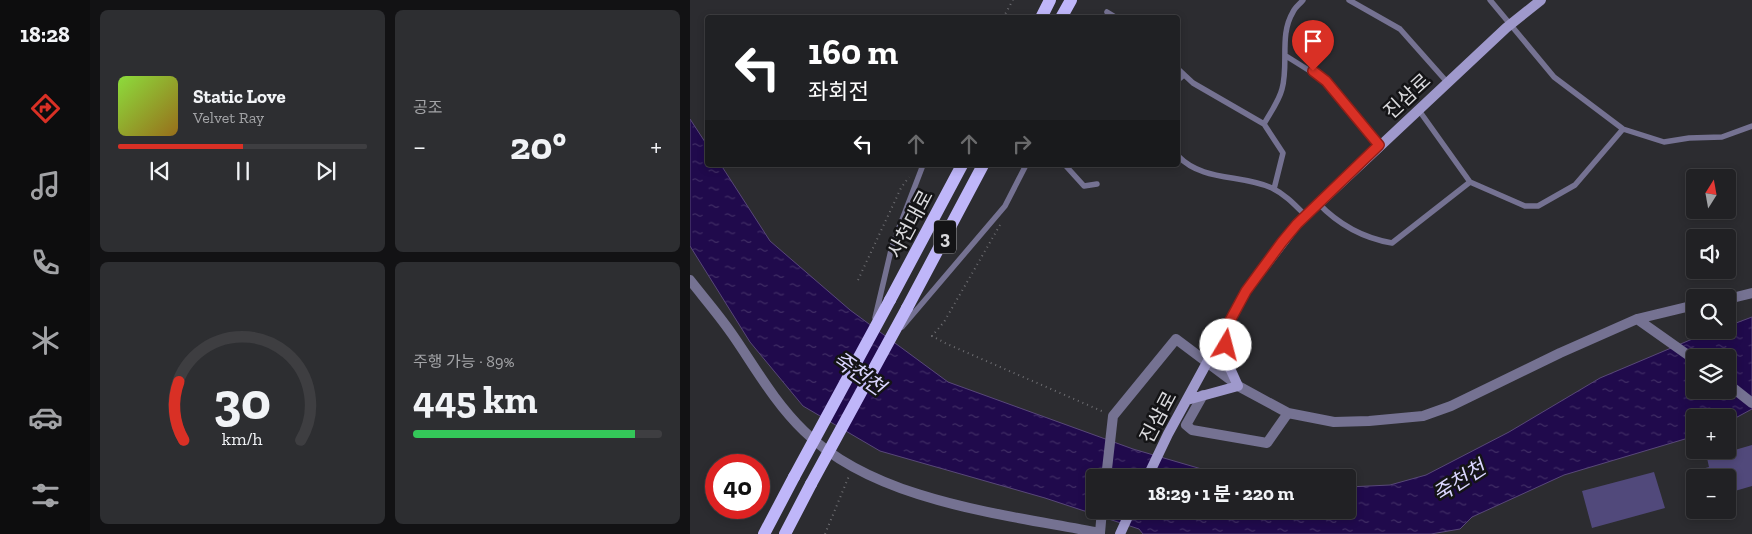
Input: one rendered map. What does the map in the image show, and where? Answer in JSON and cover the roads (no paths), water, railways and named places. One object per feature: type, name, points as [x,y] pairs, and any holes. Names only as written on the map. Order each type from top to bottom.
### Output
[{"type":"main road","points":[[1042,15],[1050,0]]},
{"type":"main road","points":[[1063,15],[1071,0]]},
{"type":"main road","name":"사천대로","points":[[871,336],[961,167]]},
{"type":"main road","name":"사천대로","points":[[887,343],[982,167]]},
{"type":"main road","name":"3","points":[[764,534],[871,336]]},
{"type":"main road","name":"3","points":[[785,534],[887,343]]},
{"type":"street","name":"진삼로","points":[[1151,469],[1168,434],[1246,291],[1282,242],[1318,203],[1379,145],[1510,24],[1541,0]]},
{"type":"street","points":[[690,280],[732,333],[779,405],[805,432],[853,468],[895,488],[982,510],[1101,534],[1101,519]]},
{"type":"street","points":[[1736,296],[1752,293]]},
{"type":"street","points":[[1107,469],[1112,419],[1176,339],[1208,361],[1238,386],[1288,413],[1334,422],[1369,421],[1423,416],[1451,406],[1560,353],[1637,319],[1686,308]]},
{"type":"street","points":[[1637,319],[1686,353]]},
{"type":"street","points":[[1226,328],[1229,366],[1238,386]]},
{"type":"street","points":[[1187,400],[1238,386]]},
{"type":"street","points":[[1736,390],[1752,403]]},
{"type":"street","points":[[1203,395],[1186,425],[1192,430],[1267,443],[1288,413]]},
{"type":"street","points":[[1120,534],[1127,519]]},
{"type":"lane","points":[[1264,124],[1282,91],[1286,56],[1285,33],[1289,18],[1294,9],[1303,0]]},
{"type":"lane","points":[[1350,0],[1400,29],[1447,82]]},
{"type":"lane","points":[[1490,0],[1554,77],[1623,129],[1664,142],[1689,138],[1722,137],[1752,126]]},
{"type":"lane","points":[[1107,12],[1112,15]]},
{"type":"lane","points":[[1286,56],[1326,81],[1379,145]]},
{"type":"lane","points":[[1180,71],[1193,83],[1264,124],[1283,153],[1274,190]]},
{"type":"lane","points":[[1180,78],[1184,75]]},
{"type":"lane","points":[[1418,109],[1470,182],[1525,206],[1538,206],[1575,186],[1594,166],[1623,129]]},
{"type":"lane","points":[[1180,158],[1198,171],[1274,190],[1288,198],[1305,216]]},
{"type":"lane","points":[[871,336],[892,246],[921,167]]},
{"type":"lane","points":[[887,343],[1005,206],[1025,167]]},
{"type":"lane","points":[[1067,167],[1084,186],[1097,184]]},
{"type":"lane","points":[[1318,203],[1333,219],[1352,230],[1392,243],[1470,182]]},
{"type":"water","name":"죽천천","points":[[690,119],[705,142],[705,167],[722,167],[770,241],[850,310],[948,382],[1133,449],[1202,469],[1086,469],[1086,512],[880,451],[803,406],[750,342],[690,246]]},
{"type":"water","name":"죽천천","points":[[1752,317],[1752,409],[1736,418],[1736,409],[1686,409],[1686,439],[1564,475],[1472,517],[1460,529],[1431,534],[1143,534],[1139,529],[1109,519],[1356,519],[1356,487],[1390,485],[1426,475],[1509,432],[1600,378],[1692,339],[1736,339],[1736,323]]}]
